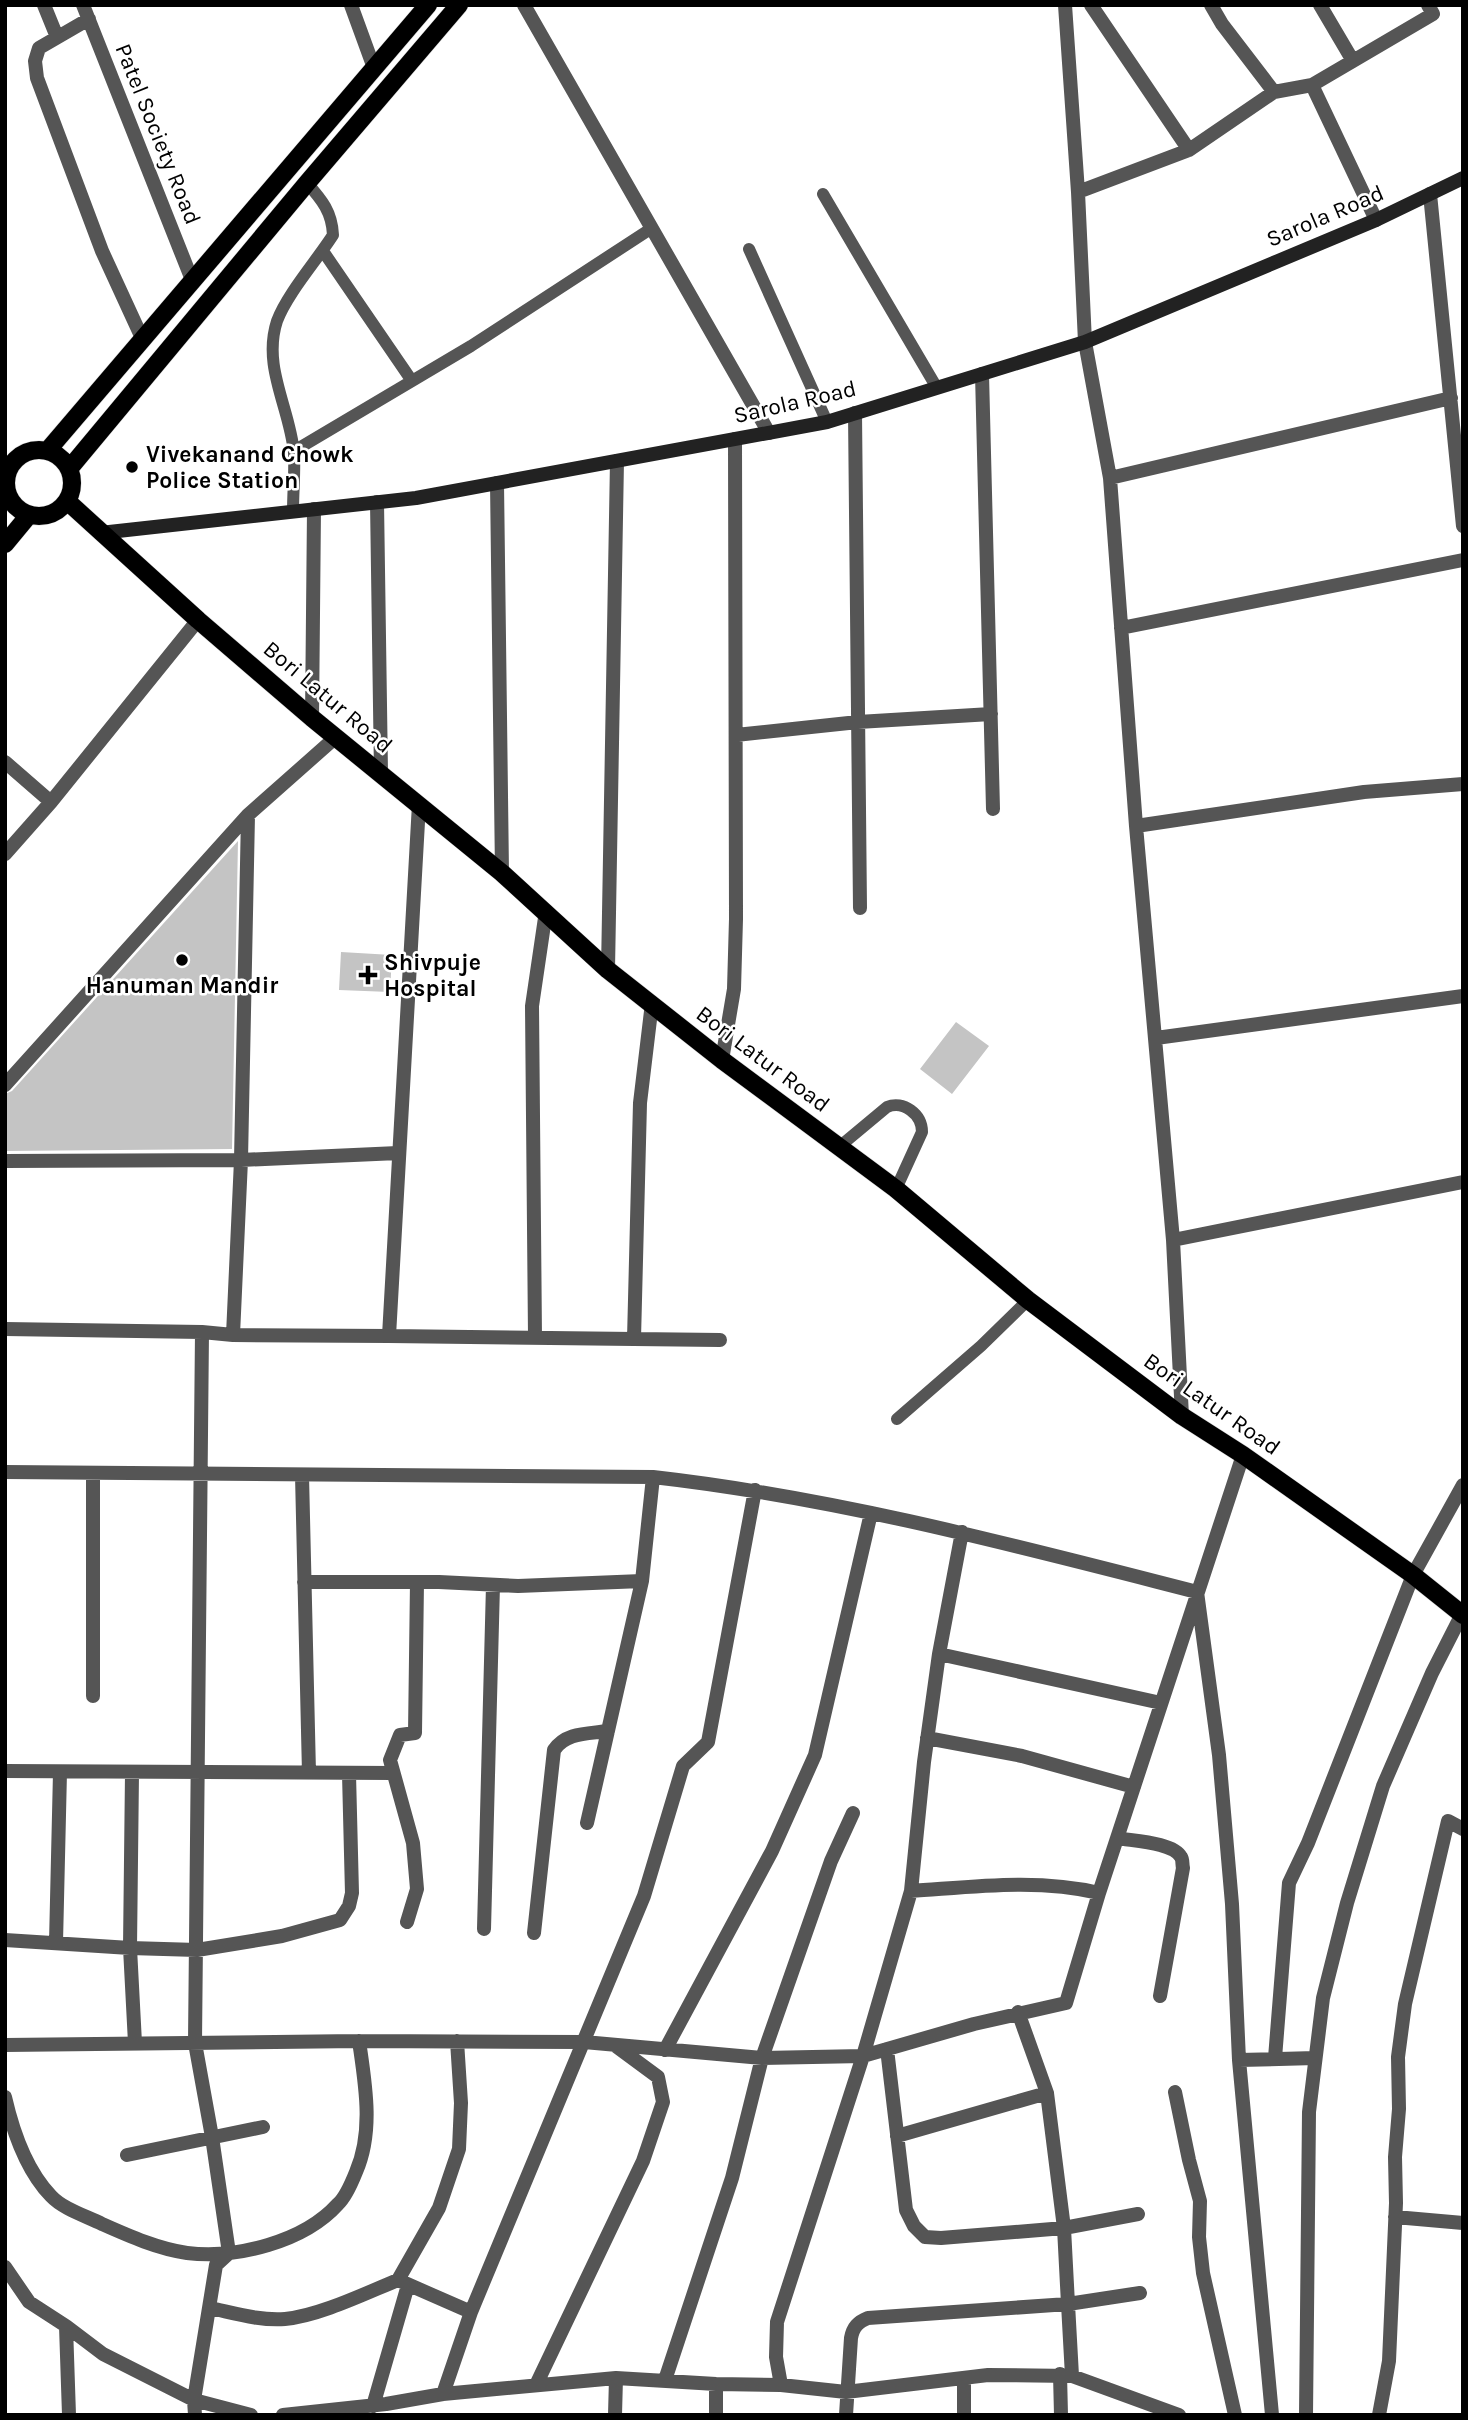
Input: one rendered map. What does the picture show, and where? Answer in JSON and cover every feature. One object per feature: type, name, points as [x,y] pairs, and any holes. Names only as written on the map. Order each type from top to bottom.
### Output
[{"type":"main road","points":[[48,450],[428,5]]},
{"type":"main road","points":[[69,469],[459,5]]},
{"type":"main road","name":"Sarola Road","points":[[100,533],[416,498],[827,422],[1085,342],[1376,220],[1463,178]]},
{"type":"main road","points":[[29,450],[48,450],[62,457],[69,469],[73,486],[67,501],[57,511],[43,516],[29,515],[16,508],[6,497],[5,477],[13,460],[29,450]]},
{"type":"main road","name":"Bori Latur Road","points":[[67,501],[198,620],[312,718],[502,873],[608,970],[722,1060],[895,1189],[1028,1300],[1182,1416],[1243,1455],[1413,1575],[1462,1614]]},
{"type":"main road","points":[[5,544],[29,515]]},
{"type":"street","points":[[44,5],[57,37]]},
{"type":"street","points":[[351,5],[374,68]]},
{"type":"street","points":[[524,5],[769,433]]},
{"type":"street","points":[[1065,5],[1085,342],[1110,478],[1136,826],[1173,1240],[1182,1416]]},
{"type":"street","points":[[1091,5],[1189,150]]},
{"type":"street","points":[[1211,5],[1222,24],[1274,92]]},
{"type":"street","points":[[1320,5],[1353,61]]},
{"type":"street","points":[[1078,192],[1189,150],[1274,92],[1312,85],[1433,14],[1428,5]]},
{"type":"street","points":[[86,12],[57,37],[39,48],[35,61],[37,78],[102,251],[142,338]]},
{"type":"street","name":"Patel Society Road","points":[[86,12],[192,280]]},
{"type":"street","points":[[1312,85],[1376,220]]},
{"type":"street","points":[[1430,194],[1463,526]]},
{"type":"street","points":[[982,374],[993,809]]},
{"type":"street","points":[[1110,478],[1451,398]]},
{"type":"street","points":[[855,413],[860,908]]},
{"type":"street","points":[[722,1060],[734,989],[735,966],[735,439]]},
{"type":"street","points":[[608,970],[617,461]]},
{"type":"street","points":[[497,483],[502,873]]},
{"type":"street","points":[[377,502],[381,773]]},
{"type":"street","points":[[312,718],[314,509]]},
{"type":"street","points":[[1121,628],[1463,560]]},
{"type":"street","points":[[5,854],[51,802],[198,620]]},
{"type":"street","points":[[736,735],[858,722],[991,714]]},
{"type":"street","points":[[5,1085],[248,815],[336,737]]},
{"type":"street","points":[[5,762],[51,802]]},
{"type":"street","points":[[1136,826],[1364,792],[1463,784]]},
{"type":"street","points":[[389,1336],[419,804]]},
{"type":"street","points":[[233,1335],[241,1160],[248,815]]},
{"type":"street","points":[[536,1338],[532,1006],[546,911]]},
{"type":"street","points":[[1156,1038],[1463,996]]},
{"type":"street","points":[[634,1339],[640,1103],[652,1003]]},
{"type":"street","points":[[5,1161],[241,1160],[398,1153]]},
{"type":"street","points":[[1173,1240],[1463,1182]]},
{"type":"street","points":[[5,1329],[202,1332],[233,1335],[720,1340]]},
{"type":"street","points":[[202,1332],[195,2043],[229,2253]]},
{"type":"street","points":[[5,2045],[359,2041],[583,2042],[762,2058],[863,2056],[1018,2012],[1066,2003],[1099,1893],[1243,1455]]},
{"type":"street","points":[[5,1472],[653,1477],[755,1490],[962,1532],[1197,1592]]},
{"type":"street","points":[[93,1473],[93,1696]]},
{"type":"street","points":[[302,1475],[309,1773]]},
{"type":"street","points":[[587,1823],[642,1581],[653,1477]]},
{"type":"street","points":[[1275,2058],[1289,1883],[1308,1843],[1413,1575],[1463,1485]]},
{"type":"street","points":[[443,2394],[471,2312],[644,1896],[683,1766],[708,1742],[755,1490]]},
{"type":"street","points":[[665,2050],[777,1842],[815,1755],[871,1513]]},
{"type":"street","points":[[781,2385],[776,2357],[777,2322],[863,2056],[911,1891],[927,1738],[939,1654],[962,1532]]},
{"type":"street","points":[[304,1581],[518,1586],[642,1581]]},
{"type":"street","points":[[407,1922],[417,1889],[413,1843],[390,1760],[400,1735],[415,1733],[417,1582]]},
{"type":"street","points":[[484,1929],[493,1585]]},
{"type":"street","points":[[1197,1592],[1219,1755],[1232,1904],[1239,2060],[1272,2415]]},
{"type":"street","points":[[1306,2415],[1309,2126],[1315,2058],[1326,1986],[1347,1903],[1383,1786],[1432,1673],[1462,1614]]},
{"type":"street","points":[[939,1654],[1161,1703]]},
{"type":"street","points":[[534,1933],[554,1750],[560,1741],[571,1736],[608,1731]]},
{"type":"street","points":[[927,1738],[1022,1756],[1134,1787]]},
{"type":"street","points":[[5,1771],[393,1773]]},
{"type":"street","points":[[56,1943],[60,1772]]},
{"type":"street","points":[[132,1773],[130,1948],[135,2043]]},
{"type":"street","points":[[5,1940],[197,1950],[282,1936],[340,1920],[349,1906],[352,1893],[349,1774]]},
{"type":"street","points":[[665,2380],[732,2178],[762,2058],[831,1861],[853,1813]]},
{"type":"street","points":[[1379,2415],[1389,2361],[1399,2109],[1398,2057],[1405,2004],[1448,1821],[1463,1829]]},
{"type":"street","points":[[1117,1838],[1164,1846],[1181,1856],[1183,1868],[1160,1996]]},
{"type":"street","points":[[911,1891],[1020,1885],[1074,1887],[1099,1893]]},
{"type":"street","points":[[1018,2012],[1047,2093],[1064,2228],[1068,2304],[1066,2375],[1061,2415]]},
{"type":"street","points":[[5,2097],[10,2120],[33,2175],[53,2199],[116,2230],[158,2246],[186,2253],[251,2250],[302,2233],[339,2204],[357,2170],[366,2133],[366,2097],[359,2041]]},
{"type":"street","points":[[382,2408],[403,2282],[439,2207],[459,2149],[457,2041]]},
{"type":"street","points":[[536,2385],[643,2161],[663,2102],[658,2077],[615,2045]]},
{"type":"street","points":[[887,2049],[906,2210],[914,2226],[925,2237],[1064,2228],[1138,2214]]},
{"type":"street","points":[[1239,2060],[1315,2058]]},
{"type":"street","points":[[1175,2092],[1200,2201],[1199,2237],[1203,2273],[1235,2415]]},
{"type":"street","points":[[897,2136],[1047,2093]]},
{"type":"street","points":[[127,2155],[263,2127]]},
{"type":"street","points":[[1395,2217],[1463,2223]]},
{"type":"street","points":[[194,2407],[216,2265],[229,2253]]},
{"type":"street","points":[[5,2267],[29,2302],[103,2354],[194,2407],[251,2415]]},
{"type":"street","points":[[210,2308],[247,2316],[286,2319],[403,2282],[471,2312]]},
{"type":"street","points":[[846,2415],[851,2338],[860,2321],[868,2318],[1068,2304],[1139,2293]]},
{"type":"street","points":[[66,2326],[69,2415]]},
{"type":"street","points":[[282,2415],[382,2408],[443,2394],[616,2378],[716,2385],[781,2385],[846,2392],[964,2378],[1066,2375],[1179,2415]]},
{"type":"street","points":[[615,2415],[616,2378]]},
{"type":"street","points":[[964,2378],[964,2415]]},
{"type":"street","points":[[716,2385],[716,2415]]},
{"type":"lane","points":[[293,512],[293,451],[272,352],[277,321],[285,305],[333,235],[327,206],[307,183]]},
{"type":"lane","points":[[823,194],[937,388]]},
{"type":"lane","points":[[293,451],[471,346],[652,228]]},
{"type":"lane","points":[[749,248],[827,422]]},
{"type":"lane","points":[[323,251],[412,381]]},
{"type":"lane","points":[[839,1147],[887,1107],[896,1103],[902,1104],[918,1117],[922,1132],[895,1189]]},
{"type":"lane","points":[[897,1419],[981,1346],[1028,1300]]},
{"type":"building","name":"Hanuman Mandir","points":[[238,841],[232,1149],[5,1151],[5,1094],[12,1091]]},
{"type":"building","points":[[341,952],[392,955],[390,992],[339,990]]},
{"type":"building","points":[[956,1022],[989,1046],[952,1094],[920,1069]]},
{"type":"place","name":"Vivekanand Chowk Police Station","points":[[132,467]]},
{"type":"place","name":"Hanuman Mandir","points":[[182,960]]},
{"type":"place","name":"Shivpuje Hospital","points":[[368,975]]}]
